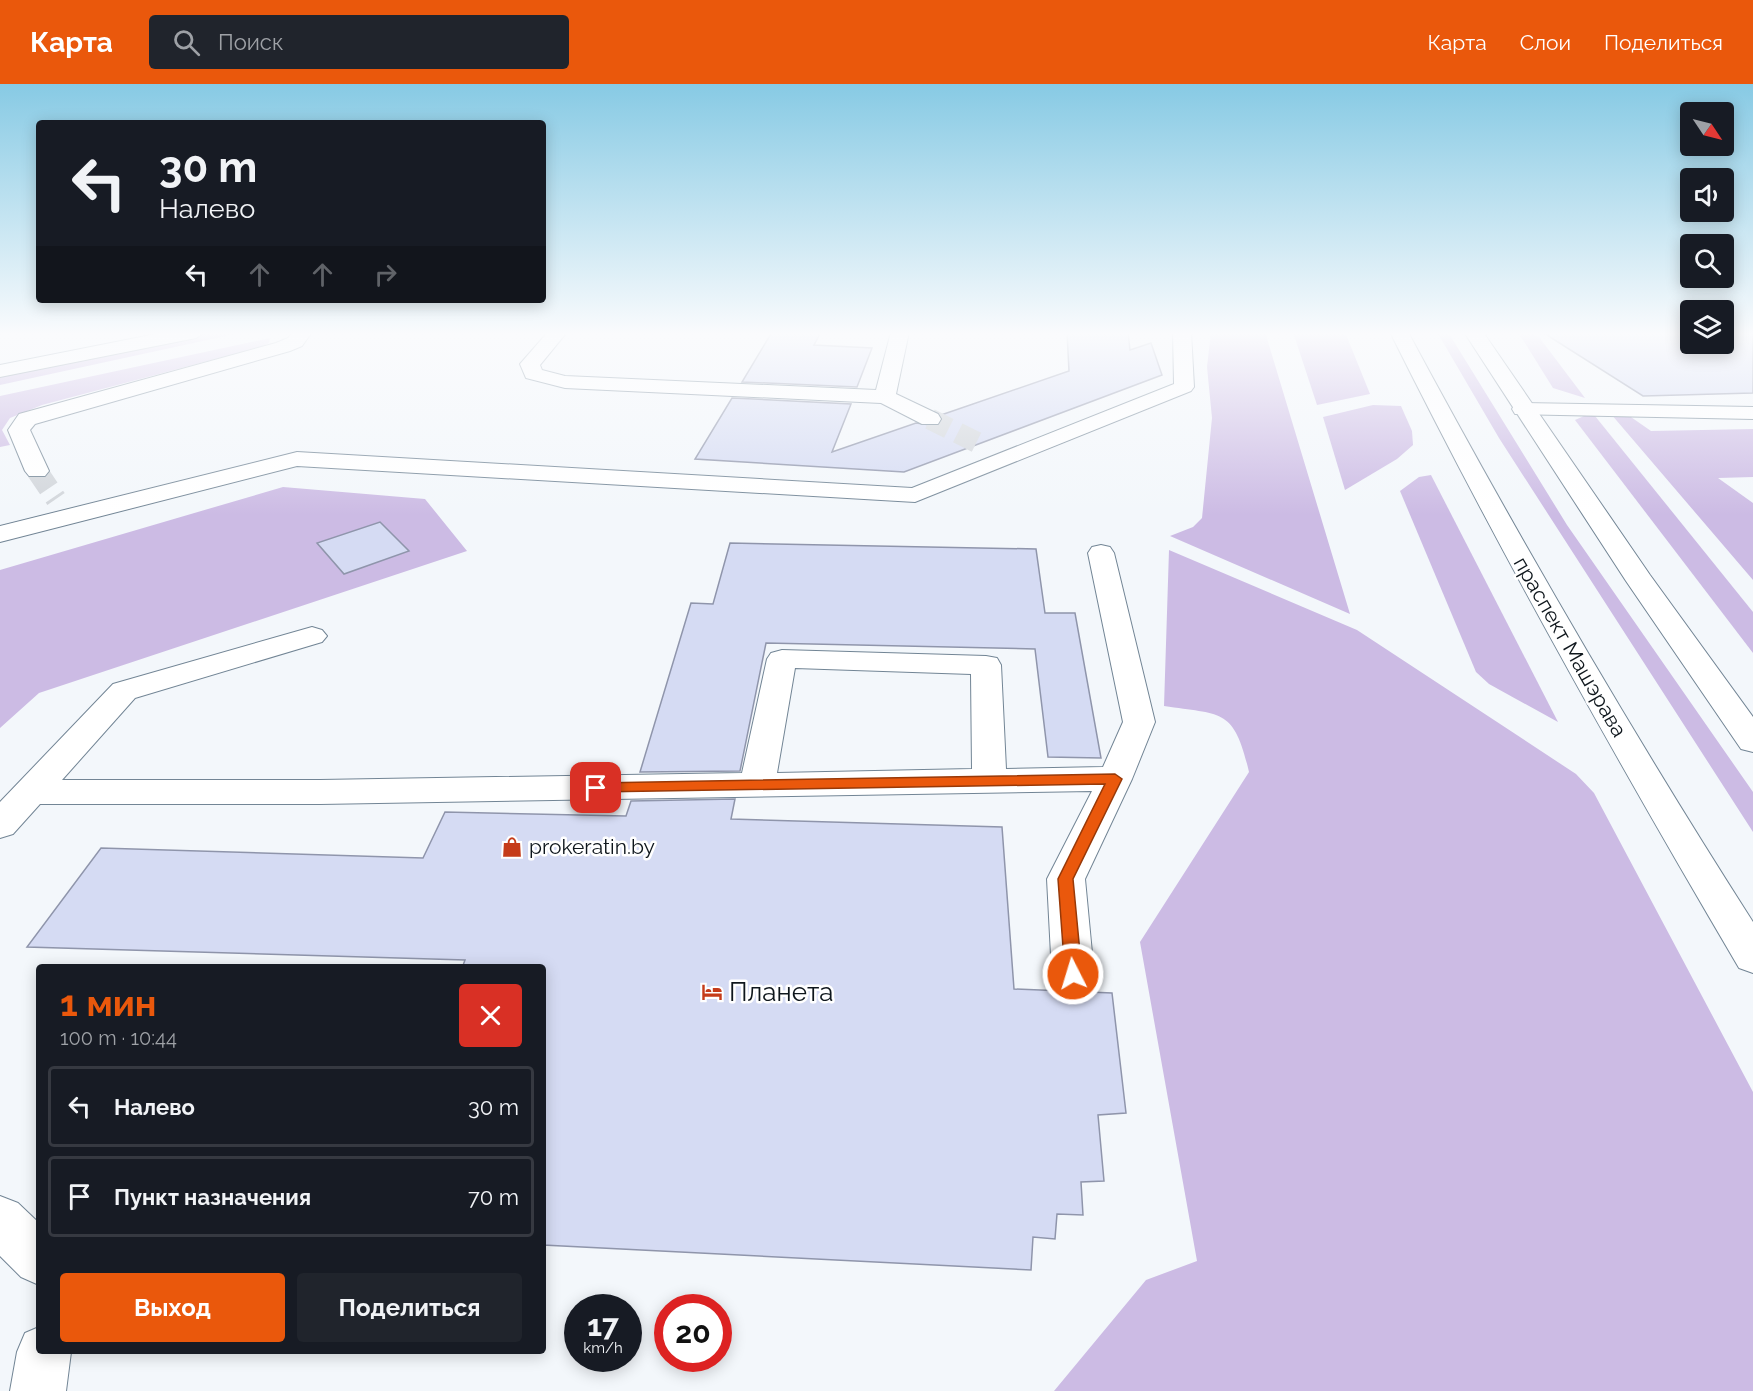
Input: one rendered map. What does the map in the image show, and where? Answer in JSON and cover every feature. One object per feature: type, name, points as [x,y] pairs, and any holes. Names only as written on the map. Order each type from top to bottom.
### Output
[{"type":"main road","points":[[37,471],[19,430],[27,419],[119,393]]},
{"type":"main road","points":[[800,393],[885,397],[930,419]]},
{"type":"main road","points":[[885,397],[886,393]]},
{"type":"main road","points":[[0,534],[62,508],[297,459],[915,495],[1169,393]]},
{"type":"main road","name":"праспект Машэрава","points":[[1430,393],[1468,468],[1670,821],[1753,956]]},
{"type":"main road","points":[[1513,393],[1640,581],[1753,741]]},
{"type":"main road","points":[[1523,409],[1753,413]]},
{"type":"main road","points":[[978,443],[1007,458]]},
{"type":"main road","points":[[1073,974],[1066,879],[1115,779],[1139,722],[1101,553]]},
{"type":"main road","points":[[0,825],[124,692],[312,636]]},
{"type":"main road","points":[[757,785],[782,659],[986,665],[989,781]]},
{"type":"main road","points":[[31,792],[309,792],[1115,779]]},
{"type":"main road","points":[[0,1221],[36,1256]]},
{"type":"main road","points":[[38,1391],[44,1354]]},
{"type":"shaded area","points":[[14,393],[87,393],[42,405],[10,418],[2,430],[10,445],[0,447],[0,396]]},
{"type":"shaded area","points":[[1210,393],[1283,393],[1350,614],[1170,536],[1193,527],[1202,518],[1212,418]]},
{"type":"shaded area","points":[[1313,393],[1370,394],[1317,405]]},
{"type":"shaded area","points":[[1473,393],[1486,393],[1567,525],[1753,792],[1753,832],[1499,438]]},
{"type":"shaded area","points":[[1569,393],[1581,393],[1585,398]]},
{"type":"shaded area","points":[[1373,405],[1401,406],[1412,431],[1413,445],[1397,459],[1345,490],[1323,417]]},
{"type":"shaded area","points":[[1611,414],[1628,415],[1651,431],[1753,429],[1753,477],[1718,478],[1753,503],[1753,580]]},
{"type":"shaded area","points":[[1584,416],[1595,416],[1753,612],[1753,653],[1575,420]]},
{"type":"shaded area","points":[[1431,475],[1558,722],[1489,684],[1476,672],[1400,491],[1419,477]]},
{"type":"shaded area","points":[[283,487],[425,499],[467,551],[39,693],[0,728],[0,570]]},
{"type":"shaded area","points":[[1169,550],[1357,630],[1576,774],[1594,793],[1753,1092],[1753,1391],[1054,1391],[1146,1280],[1197,1261],[1140,942],[1249,772],[1238,736],[1223,718],[1200,711],[1164,706]]},
{"type":"building","points":[[1005,393],[1114,393],[904,472],[695,459],[732,398],[851,404],[832,452],[916,423],[938,426],[943,420],[941,415]]},
{"type":"building","points":[[1638,393],[1753,393],[1643,396]]},
{"type":"building","points":[[380,522],[409,551],[344,574],[317,543]]},
{"type":"building","points":[[730,543],[1036,549],[1045,613],[1075,613],[1101,758],[1048,757],[1035,649],[766,643],[740,771],[640,772],[691,603],[713,604]]},
{"type":"building","points":[[735,799],[731,819],[1002,827],[1014,989],[1112,993],[1126,1113],[1098,1115],[1104,1181],[1081,1182],[1083,1215],[1057,1214],[1055,1239],[1033,1237],[1031,1270],[546,1245],[546,964],[464,964],[465,960],[27,947],[101,848],[423,858],[445,812],[626,816],[631,801]]},
{"type":"tunnel","points":[[930,419],[978,443]]},
{"type":"tunnel","points":[[37,471],[56,499]]},
{"type":"place","name":"prokeratin.by","points":[[512,847]]},
{"type":"place","name":"Планета","points":[[712,992]]},
{"type":"route","points":[[596,788],[1115,779],[1066,879],[1073,974]]}]
